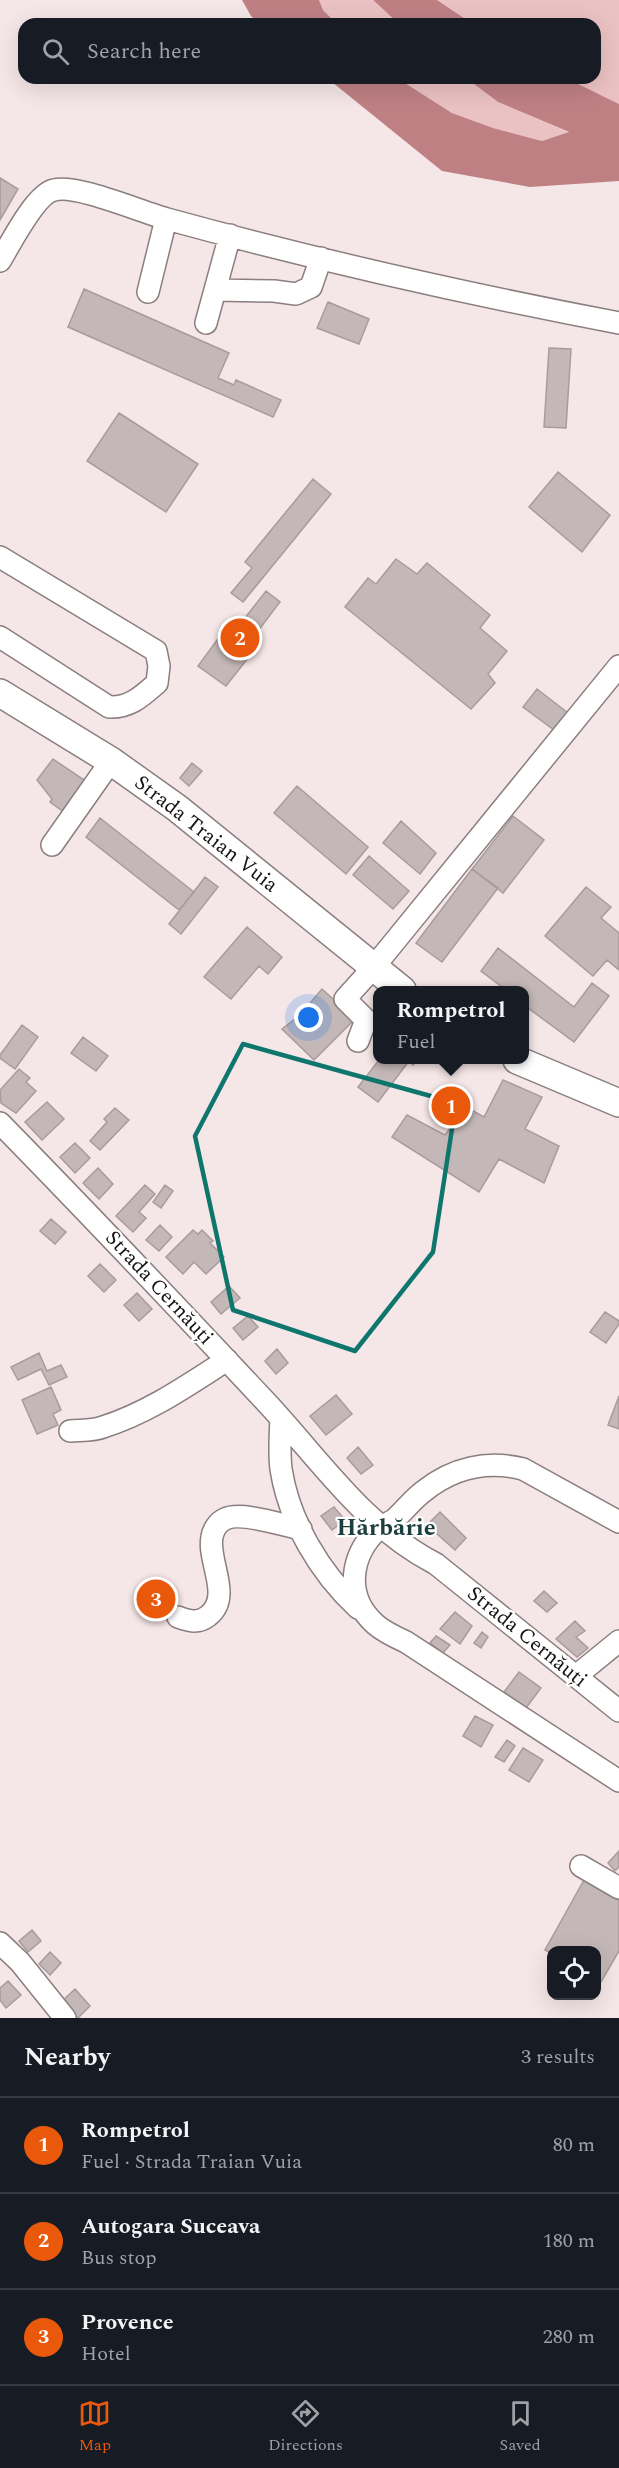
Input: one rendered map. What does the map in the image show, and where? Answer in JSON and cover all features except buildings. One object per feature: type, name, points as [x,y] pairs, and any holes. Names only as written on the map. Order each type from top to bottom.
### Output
[{"type":"main road","name":"Strada Traian Vuia","points":[[0,693],[111,761],[194,821],[397,986]]},
{"type":"main road","points":[[529,1064],[619,1103]]},
{"type":"street","points":[[0,261],[40,198],[52,190],[71,189],[166,219],[479,297],[619,323]]},
{"type":"street","points":[[148,292],[166,219]]},
{"type":"street","points":[[206,323],[230,235]]},
{"type":"street","points":[[215,290],[274,291],[296,294],[311,287],[321,258]]},
{"type":"street","points":[[0,557],[156,651],[159,666],[157,683],[132,704],[121,708],[109,707],[0,637]]},
{"type":"street","points":[[358,1041],[366,1020],[345,999],[373,968],[619,666]]},
{"type":"street","points":[[52,845],[111,761]]},
{"type":"street","name":"Strada Cernăuți","points":[[0,1123],[227,1360],[314,1456],[409,1550],[436,1564],[619,1710]]},
{"type":"street","points":[[70,1431],[101,1428],[141,1411],[179,1392],[227,1360]]},
{"type":"street","points":[[281,1419],[281,1468],[285,1487],[301,1529],[328,1575],[342,1593],[377,1626],[406,1642],[619,1781]]},
{"type":"street","points":[[366,1615],[354,1591],[353,1572],[362,1551],[425,1490],[460,1470],[483,1464],[506,1465],[523,1469],[619,1522]]},
{"type":"street","points":[[178,1617],[190,1622],[198,1621],[210,1615],[215,1607],[218,1597],[218,1578],[211,1539],[218,1524],[234,1516],[301,1529]]},
{"type":"street","points":[[388,1528],[370,1561],[365,1585],[375,1610],[406,1642]]},
{"type":"street","points":[[576,1676],[619,1641]]},
{"type":"street","points":[[581,1866],[619,1888]]},
{"type":"street","points":[[0,1943],[20,1962],[65,2018]]},
{"type":"highlighted area","points":[[243,1044],[456,1103],[433,1252],[355,1351],[233,1310],[195,1136]]},
{"type":"shaded area","points":[[242,0],[319,0],[323,10],[331,18],[253,18]]},
{"type":"shaded area","points":[[319,0],[373,0],[392,18],[331,18],[323,10]]},
{"type":"shaded area","points":[[373,0],[437,0],[464,18],[392,18]]},
{"type":"shaded area","points":[[437,0],[619,0],[619,104],[578,84],[601,84],[601,18],[464,18]]},
{"type":"shaded area","points":[[334,84],[406,84],[452,113],[493,128],[542,141],[569,132],[498,102],[474,84],[578,84],[619,104],[619,181],[530,187],[442,171]]},
{"type":"shaded area","points":[[406,84],[474,84],[498,102],[570,133],[542,141],[493,128],[452,113]]},
{"type":"place","name":"Autogara Suceava","points":[[240,638]]},
{"type":"place","name":"Rompetrol","points":[[451,1106]]},
{"type":"place","name":"Provence","points":[[156,1599]]},
{"type":"district","name":"Hărbărie","points":[[386,1528]]}]
